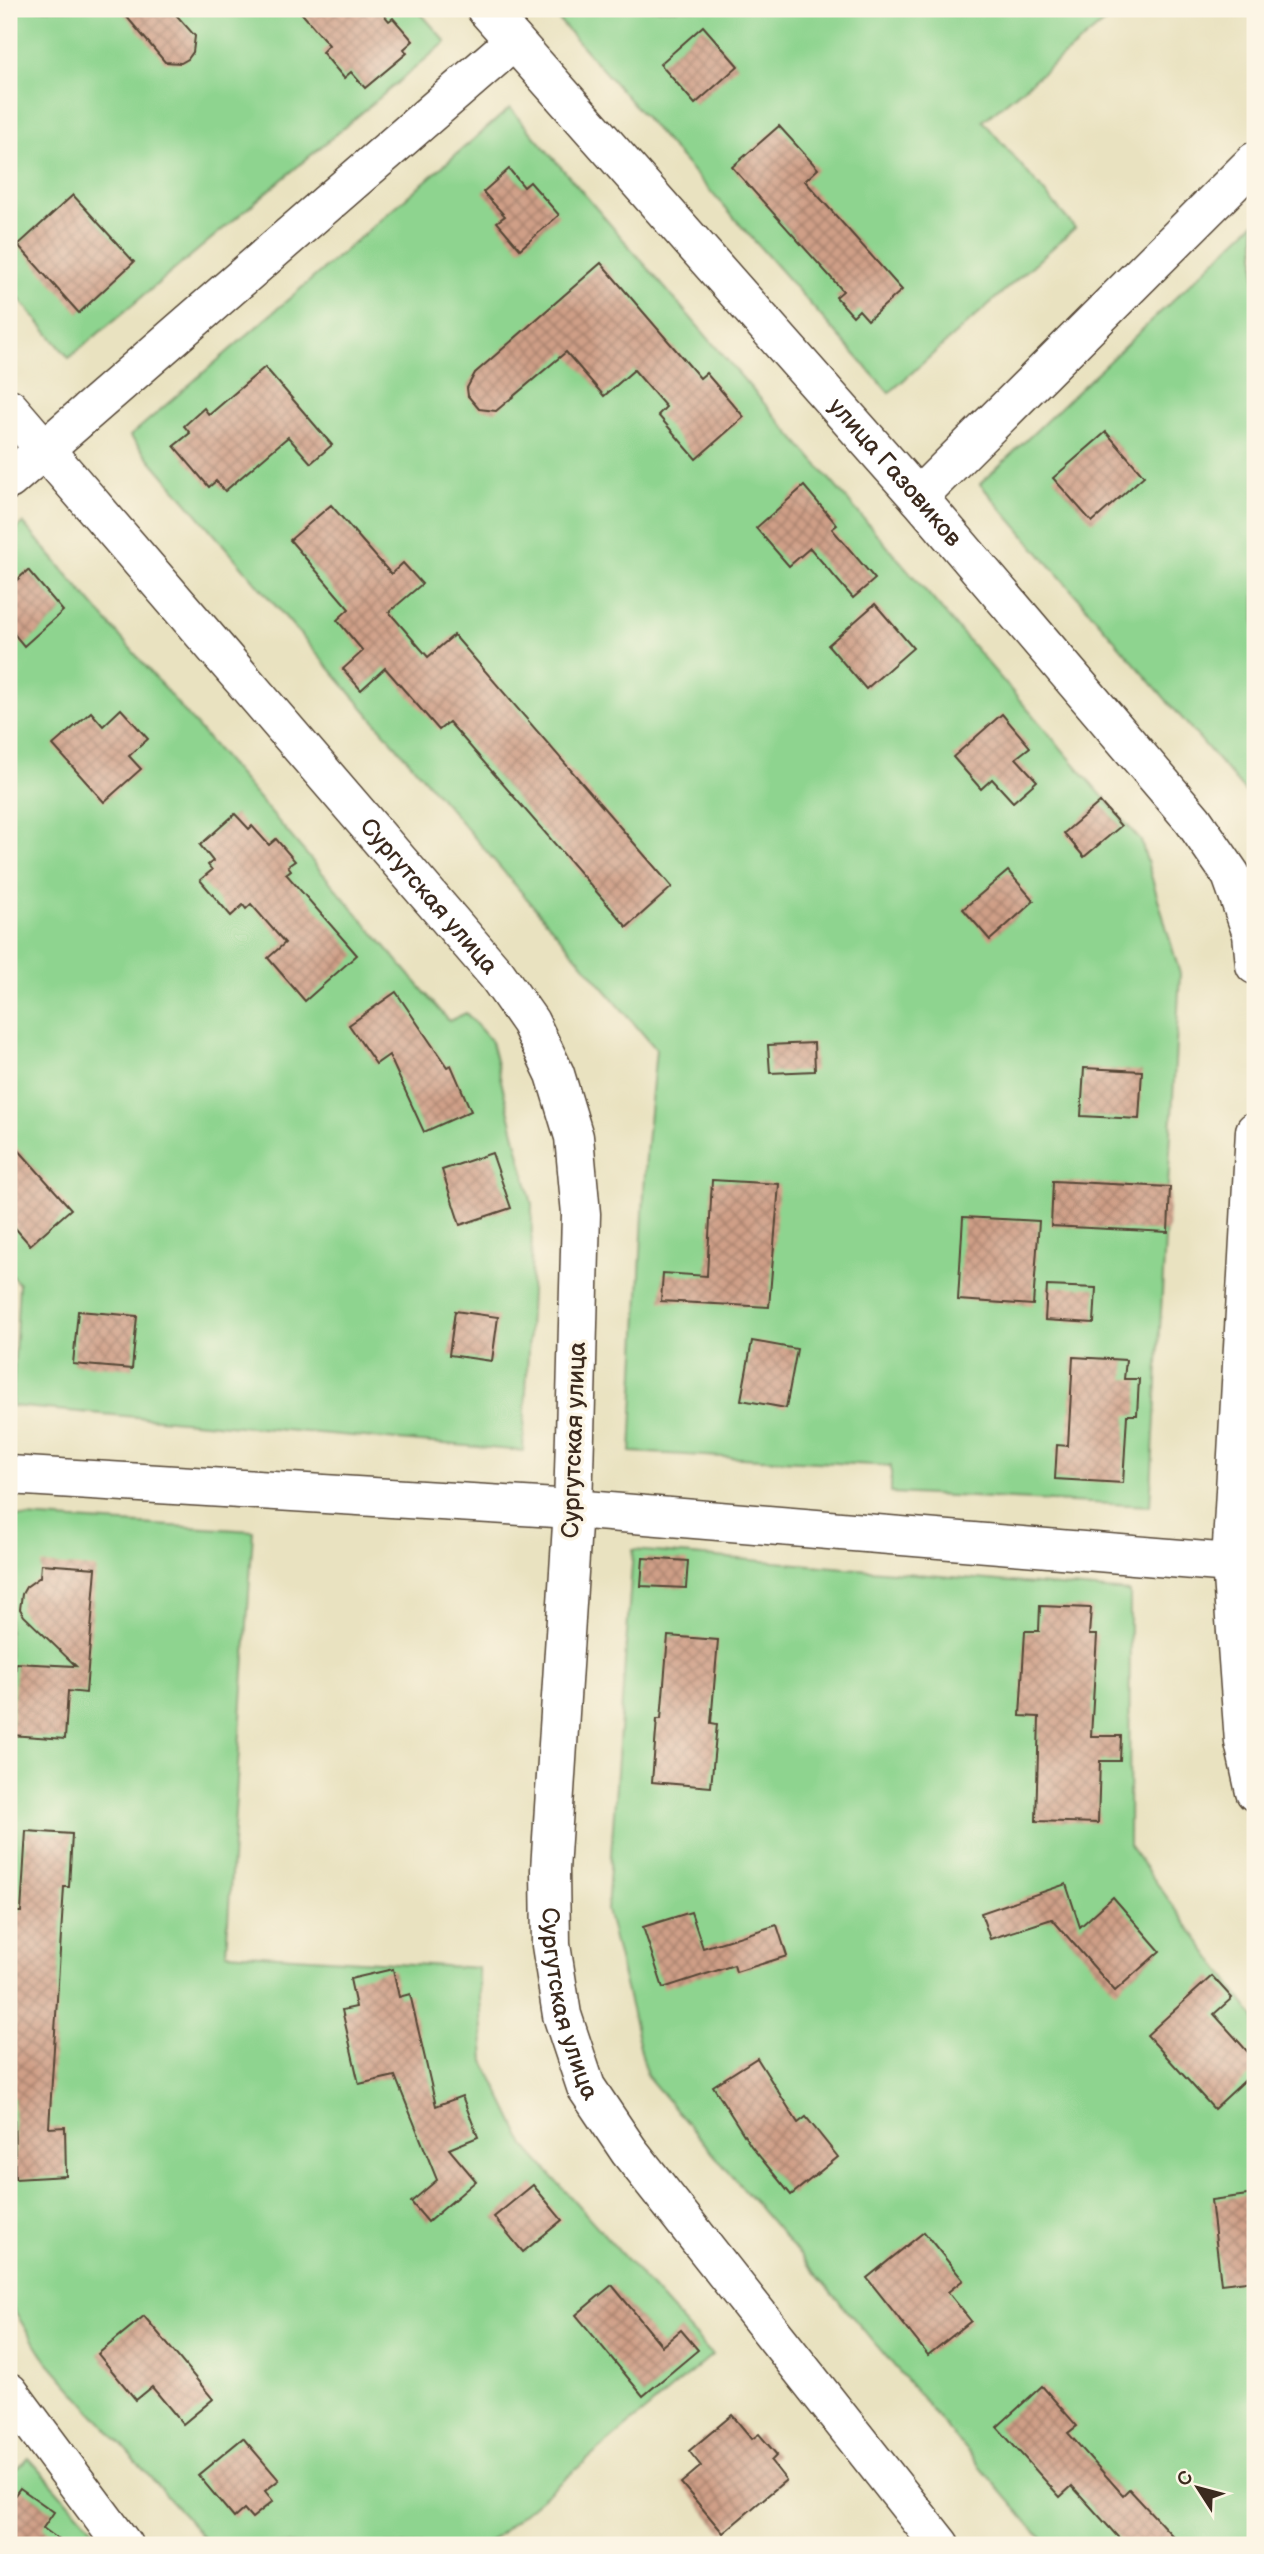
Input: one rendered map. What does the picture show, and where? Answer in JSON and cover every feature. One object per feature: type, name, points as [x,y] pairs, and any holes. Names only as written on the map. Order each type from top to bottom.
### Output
[{"type":"street","name":"улица Газовиков","points":[[486,9],[918,497],[1193,820],[1231,875],[1252,934],[1255,965]]},
{"type":"street","points":[[9,480],[514,41]]},
{"type":"street","points":[[918,497],[1255,161]]},
{"type":"street","name":"Сургутская улица","points":[[9,408],[497,975],[530,1022],[555,1074],[574,1137],[580,1214],[573,1509],[550,1870],[551,1945],[562,2015],[586,2087],[629,2151],[940,2545]]},
{"type":"street","points":[[1255,1130],[1243,1564],[1244,1742],[1255,1792]]},
{"type":"street","points":[[9,1475],[573,1509],[1243,1564]]},
{"type":"street","points":[[9,2392],[123,2545]]},
{"type":"green space","points":[[9,9],[417,9],[446,42],[69,358],[9,287]]},
{"type":"green space","points":[[549,9],[1121,9],[983,121],[1075,228],[889,393]]},
{"type":"green space","points":[[510,108],[1141,841],[1180,974],[1150,1506],[891,1493],[891,1466],[631,1452],[646,1154],[656,1049],[130,436]]},
{"type":"green space","points":[[1255,222],[1255,803],[980,484]]},
{"type":"green space","points":[[23,523],[449,1021],[466,1013],[491,1041],[532,1204],[531,1291],[523,1451],[12,1406],[19,1284],[9,1272],[9,536]]},
{"type":"green space","points":[[9,1516],[253,1531],[226,1953],[478,1968],[484,2061],[525,2146],[712,2355],[486,2545],[210,2545],[43,2356],[9,2303]]},
{"type":"green space","points":[[633,1550],[1130,1592],[1129,1845],[1255,2018],[1255,2545],[1047,2545],[647,2076],[607,1910]]},
{"type":"green space","points":[[29,2458],[107,2545],[9,2545],[9,2465],[14,2471]]},
{"type":"building","points":[[120,9],[171,9],[195,36],[193,52],[181,63],[165,62]]},
{"type":"building","points":[[298,9],[379,9],[389,21],[393,18],[413,41],[404,49],[407,53],[365,88],[351,72],[344,78],[322,52],[329,45]]},
{"type":"building","points":[[703,26],[738,66],[695,104],[660,64]]},
{"type":"building","points":[[779,126],[818,169],[805,181],[902,290],[868,320],[859,310],[853,316],[836,297],[843,291],[732,167]]},
{"type":"building","points":[[509,169],[524,187],[530,182],[559,215],[520,249],[497,222],[505,216],[483,192]]},
{"type":"building","points":[[73,195],[134,262],[79,313],[18,245]]},
{"type":"building","points":[[601,263],[700,378],[706,373],[744,417],[696,459],[658,415],[666,407],[634,370],[604,396],[566,352],[496,411],[479,409],[468,396],[467,388],[475,373]]},
{"type":"building","points":[[265,367],[332,445],[311,463],[288,437],[225,491],[216,481],[209,487],[174,446],[190,433],[184,426],[204,408],[209,415]]},
{"type":"building","points":[[1106,432],[1144,476],[1092,522],[1053,478]]},
{"type":"building","points":[[804,486],[837,525],[832,529],[875,579],[853,598],[810,548],[789,566],[756,528]]},
{"type":"building","points":[[331,505],[391,574],[403,563],[422,584],[389,612],[428,657],[454,635],[672,887],[627,927],[449,722],[439,730],[385,668],[361,690],[343,669],[363,651],[337,620],[349,609],[290,540]]},
{"type":"building","points":[[28,570],[63,611],[24,646],[9,628],[9,587]]},
{"type":"building","points":[[875,604],[913,648],[866,689],[828,645]]},
{"type":"building","points":[[121,709],[148,739],[129,756],[141,769],[104,802],[53,745],[91,712],[103,726]]},
{"type":"building","points":[[1002,714],[1030,747],[1016,758],[1037,781],[1013,802],[992,779],[981,789],[953,757]]},
{"type":"building","points":[[1100,802],[1121,826],[1084,857],[1064,833]]},
{"type":"building","points":[[235,814],[249,829],[252,826],[269,845],[276,839],[295,861],[288,866],[291,870],[286,874],[357,955],[305,1001],[268,958],[285,943],[251,904],[246,909],[243,905],[231,916],[200,880],[212,870],[208,865],[213,861],[200,845]]},
{"type":"building","points":[[1008,871],[1034,901],[990,940],[963,909]]},
{"type":"building","points":[[396,992],[447,1067],[451,1065],[471,1111],[424,1132],[389,1055],[376,1064],[349,1025]]},
{"type":"building","points":[[814,1043],[815,1071],[770,1073],[768,1045]]},
{"type":"building","points":[[1084,1068],[1142,1071],[1139,1119],[1081,1116]]},
{"type":"building","points":[[9,1139],[71,1209],[30,1245],[9,1221]]},
{"type":"building","points":[[492,1153],[511,1208],[460,1225],[442,1170]]},
{"type":"building","points":[[712,1180],[779,1184],[769,1307],[661,1301],[663,1273],[707,1276]]},
{"type":"building","points":[[1053,1181],[1170,1187],[1168,1232],[1051,1226]]},
{"type":"building","points":[[963,1217],[1039,1221],[1033,1305],[958,1300]]},
{"type":"building","points":[[1047,1286],[1096,1288],[1094,1323],[1045,1320]]},
{"type":"building","points":[[78,1311],[137,1316],[132,1369],[73,1364]]},
{"type":"building","points":[[455,1311],[498,1317],[492,1361],[449,1355]]},
{"type":"building","points":[[752,1341],[797,1349],[786,1408],[741,1400]]},
{"type":"building","points":[[1073,1357],[1126,1360],[1124,1379],[1139,1379],[1137,1415],[1127,1415],[1123,1483],[1055,1479],[1057,1445],[1068,1446]]},
{"type":"building","points":[[643,1558],[688,1561],[686,1588],[641,1586]]},
{"type":"building","points":[[41,1564],[96,1568],[86,1693],[68,1691],[65,1739],[11,1735],[16,1663],[76,1666],[20,1609],[26,1587],[40,1577]]},
{"type":"building","points":[[1040,1606],[1091,1608],[1089,1635],[1097,1635],[1091,1736],[1121,1736],[1120,1761],[1100,1761],[1098,1823],[1036,1821],[1039,1717],[1020,1716],[1025,1631],[1039,1631]]},
{"type":"building","points":[[668,1636],[718,1640],[711,1723],[717,1724],[711,1787],[652,1782]]},
{"type":"building","points":[[26,1831],[72,1834],[69,1887],[64,1887],[49,2128],[65,2127],[66,2176],[15,2179],[14,2098],[9,2097],[9,1992],[13,1912],[21,1912]]},
{"type":"building","points":[[1066,1884],[1080,1927],[1113,1897],[1160,1951],[1115,1991],[1052,1919],[990,1939],[981,1913]]},
{"type":"building","points":[[691,1912],[703,1948],[777,1925],[787,1956],[736,1972],[734,1965],[663,1988],[643,1927]]},
{"type":"building","points":[[393,1969],[399,1997],[410,1994],[436,2106],[462,2096],[478,2137],[449,2149],[476,2181],[428,2222],[411,2202],[437,2180],[395,2076],[359,2084],[342,2010],[356,2007],[350,1979]]},
{"type":"building","points":[[1212,1976],[1232,1998],[1214,2014],[1255,2060],[1255,2071],[1214,2109],[1147,2035]]},
{"type":"building","points":[[757,2058],[798,2123],[806,2117],[838,2157],[791,2195],[751,2146],[713,2086]]},
{"type":"building","points":[[533,2185],[562,2220],[523,2252],[494,2217]]},
{"type":"building","points":[[1255,2194],[1255,2280],[1221,2284],[1211,2200]]},
{"type":"building","points":[[924,2232],[963,2280],[948,2292],[971,2321],[928,2355],[867,2278]]},
{"type":"building","points":[[612,2285],[662,2346],[681,2330],[698,2350],[643,2396],[576,2315]]},
{"type":"building","points":[[144,2316],[213,2399],[183,2424],[152,2387],[136,2400],[98,2354]]},
{"type":"building","points":[[1042,2386],[1077,2426],[1068,2433],[1123,2495],[1129,2489],[1181,2545],[1125,2545],[1072,2486],[1060,2497],[997,2427]]},
{"type":"building","points":[[732,2415],[752,2439],[759,2434],[777,2455],[771,2461],[786,2480],[723,2533],[681,2483],[701,2466],[689,2451]]},
{"type":"building","points":[[243,2438],[279,2480],[265,2491],[273,2501],[252,2518],[244,2509],[234,2518],[198,2475]]},
{"type":"building","points":[[20,2488],[54,2512],[43,2528],[66,2545],[9,2545],[9,2503]]}]
